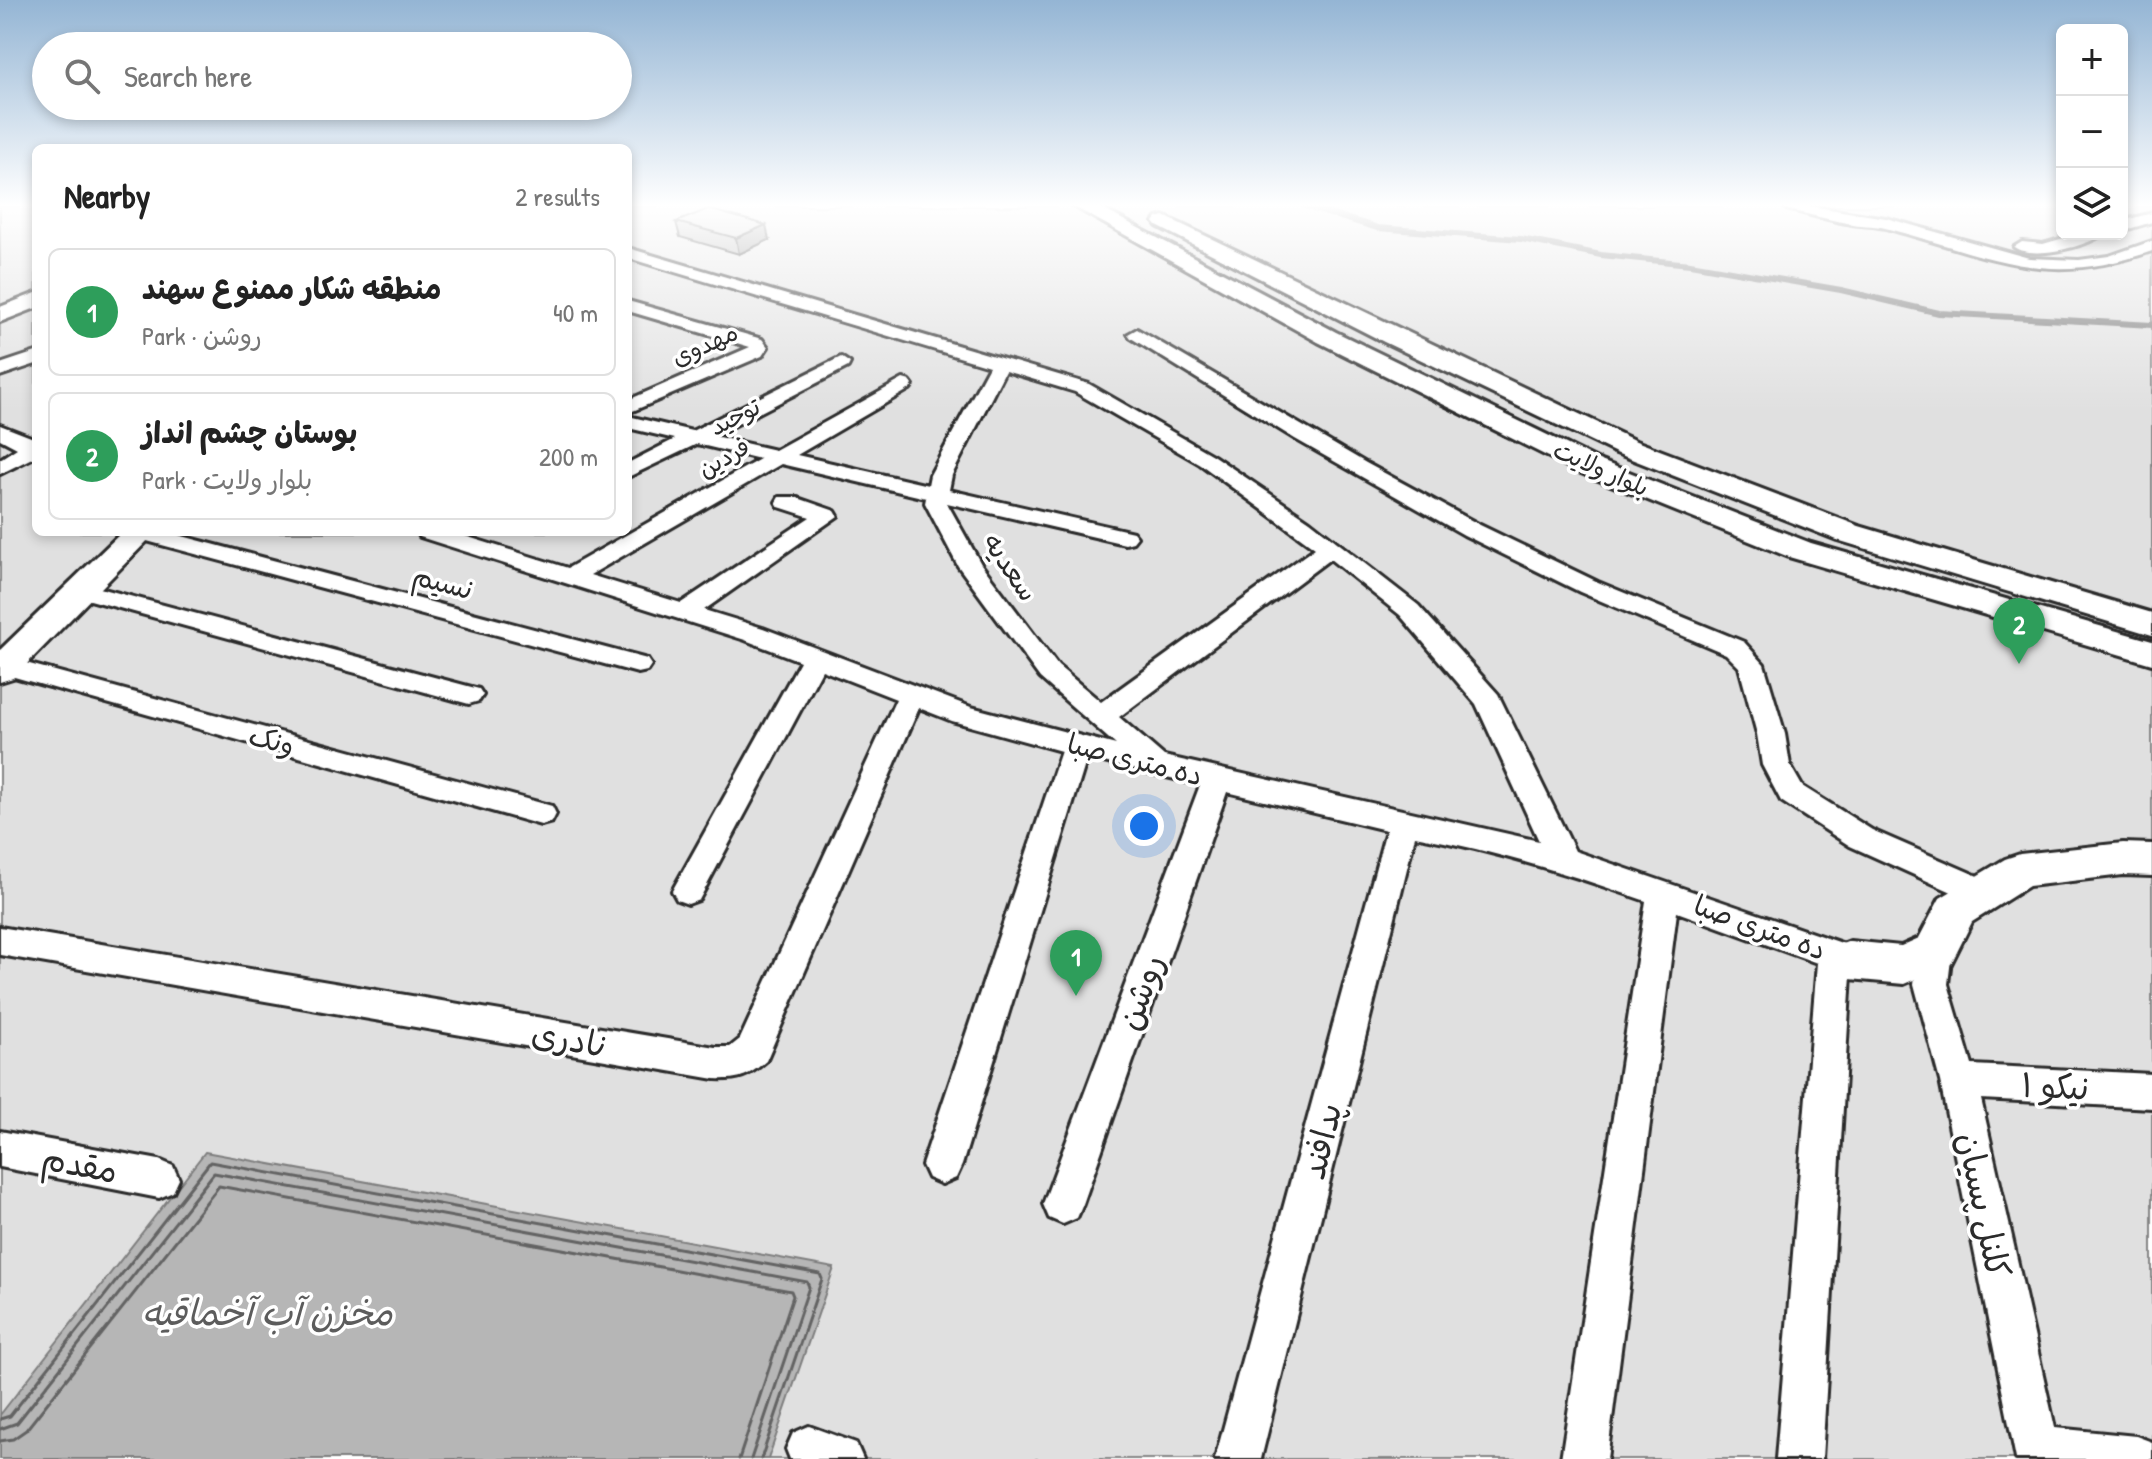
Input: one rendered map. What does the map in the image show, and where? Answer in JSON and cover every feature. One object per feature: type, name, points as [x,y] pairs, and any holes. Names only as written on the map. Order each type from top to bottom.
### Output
[{"type":"main road","name":"بلوار ولایت","points":[[1210,274],[1327,337],[1591,467],[1800,550],[2152,653]]},
{"type":"main road","name":"بلوار ولایت","points":[[1269,274],[1393,337],[1626,447],[1848,533],[2152,624]]},
{"type":"main road","points":[[0,315],[32,301]]},
{"type":"main road","points":[[1,667],[136,536]]},
{"type":"main road","points":[[1842,958],[1904,965],[1935,951],[1956,910],[2020,871],[2123,859],[2152,860]]},
{"type":"street","points":[[701,274],[1082,388],[1207,460],[1330,548],[1409,610],[1488,700],[1563,859]]},
{"type":"street","points":[[0,309],[32,301]]},
{"type":"street","name":"مهدوی","points":[[632,307],[756,343],[759,347],[756,352],[632,405]]},
{"type":"street","points":[[1137,334],[1262,412],[1416,500],[1590,588],[1735,648],[1751,664],[1767,718],[1776,765],[1791,793],[1861,838],[1985,893]]},
{"type":"street","points":[[0,370],[32,359]]},
{"type":"street","name":"توحید","points":[[632,469],[841,363]]},
{"type":"street","points":[[938,494],[941,475],[999,364]]},
{"type":"street","name":"فردین","points":[[571,576],[903,385]]},
{"type":"street","points":[[632,423],[1125,537]]},
{"type":"street","points":[[0,431],[32,447]]},
{"type":"street","points":[[0,468],[32,449]]},
{"type":"street","name":"سعدیه","points":[[938,494],[936,503],[970,566],[1049,672],[1156,764]]},
{"type":"street","points":[[684,612],[827,516],[787,502]]},
{"type":"street","name":"نسیم","points":[[155,536],[638,665]]},
{"type":"street","name":"ده متری صبا","points":[[441,536],[684,612],[962,714],[1077,746],[1403,823],[1471,835],[1563,859],[1664,892],[1842,958]]},
{"type":"street","points":[[478,547],[500,536]]},
{"type":"street","points":[[1100,717],[1330,548]]},
{"type":"street","points":[[81,590],[469,695]]},
{"type":"street","points":[[688,891],[815,658]]},
{"type":"street","name":"ونک","points":[[1,667],[541,814]]},
{"type":"street","name":"نادری","points":[[0,941],[715,1063],[737,1064],[753,1050],[911,695]]},
{"type":"street","points":[[942,1165],[1077,746]]},
{"type":"street","name":"روشن","points":[[1063,1204],[1217,779]]},
{"type":"street","name":"پدافند","points":[[1238,1459],[1403,823]]},
{"type":"street","points":[[1584,1459],[1664,892]]},
{"type":"street","name":"کلنل پسیان","points":[[1935,951],[1931,984],[1958,1081],[2038,1454]]},
{"type":"street","points":[[1799,1459],[1842,958]]},
{"type":"street","name":"نیکو ۱","points":[[1958,1081],[2152,1091]]},
{"type":"street","name":"مقدم","points":[[0,1149],[159,1179]]},
{"type":"street","points":[[2038,1454],[2136,1459]]},
{"type":"shaded area","points":[[0,274],[32,274],[32,536],[632,536],[632,274],[2152,274],[2152,1459],[0,1459]]},
{"type":"water","name":"مخزن آب آخماقیه","points":[[205,1152],[834,1268],[768,1459],[0,1459],[0,1415]]},
{"type":"waterway","points":[[1749,274],[1841,290],[1939,313],[2152,325]]},
{"type":"place","name":"بوستان چشم انداز","points":[[2019,664]]},
{"type":"place","name":"منطقه شکار ممنوع سهند","points":[[1076,996]]}]
